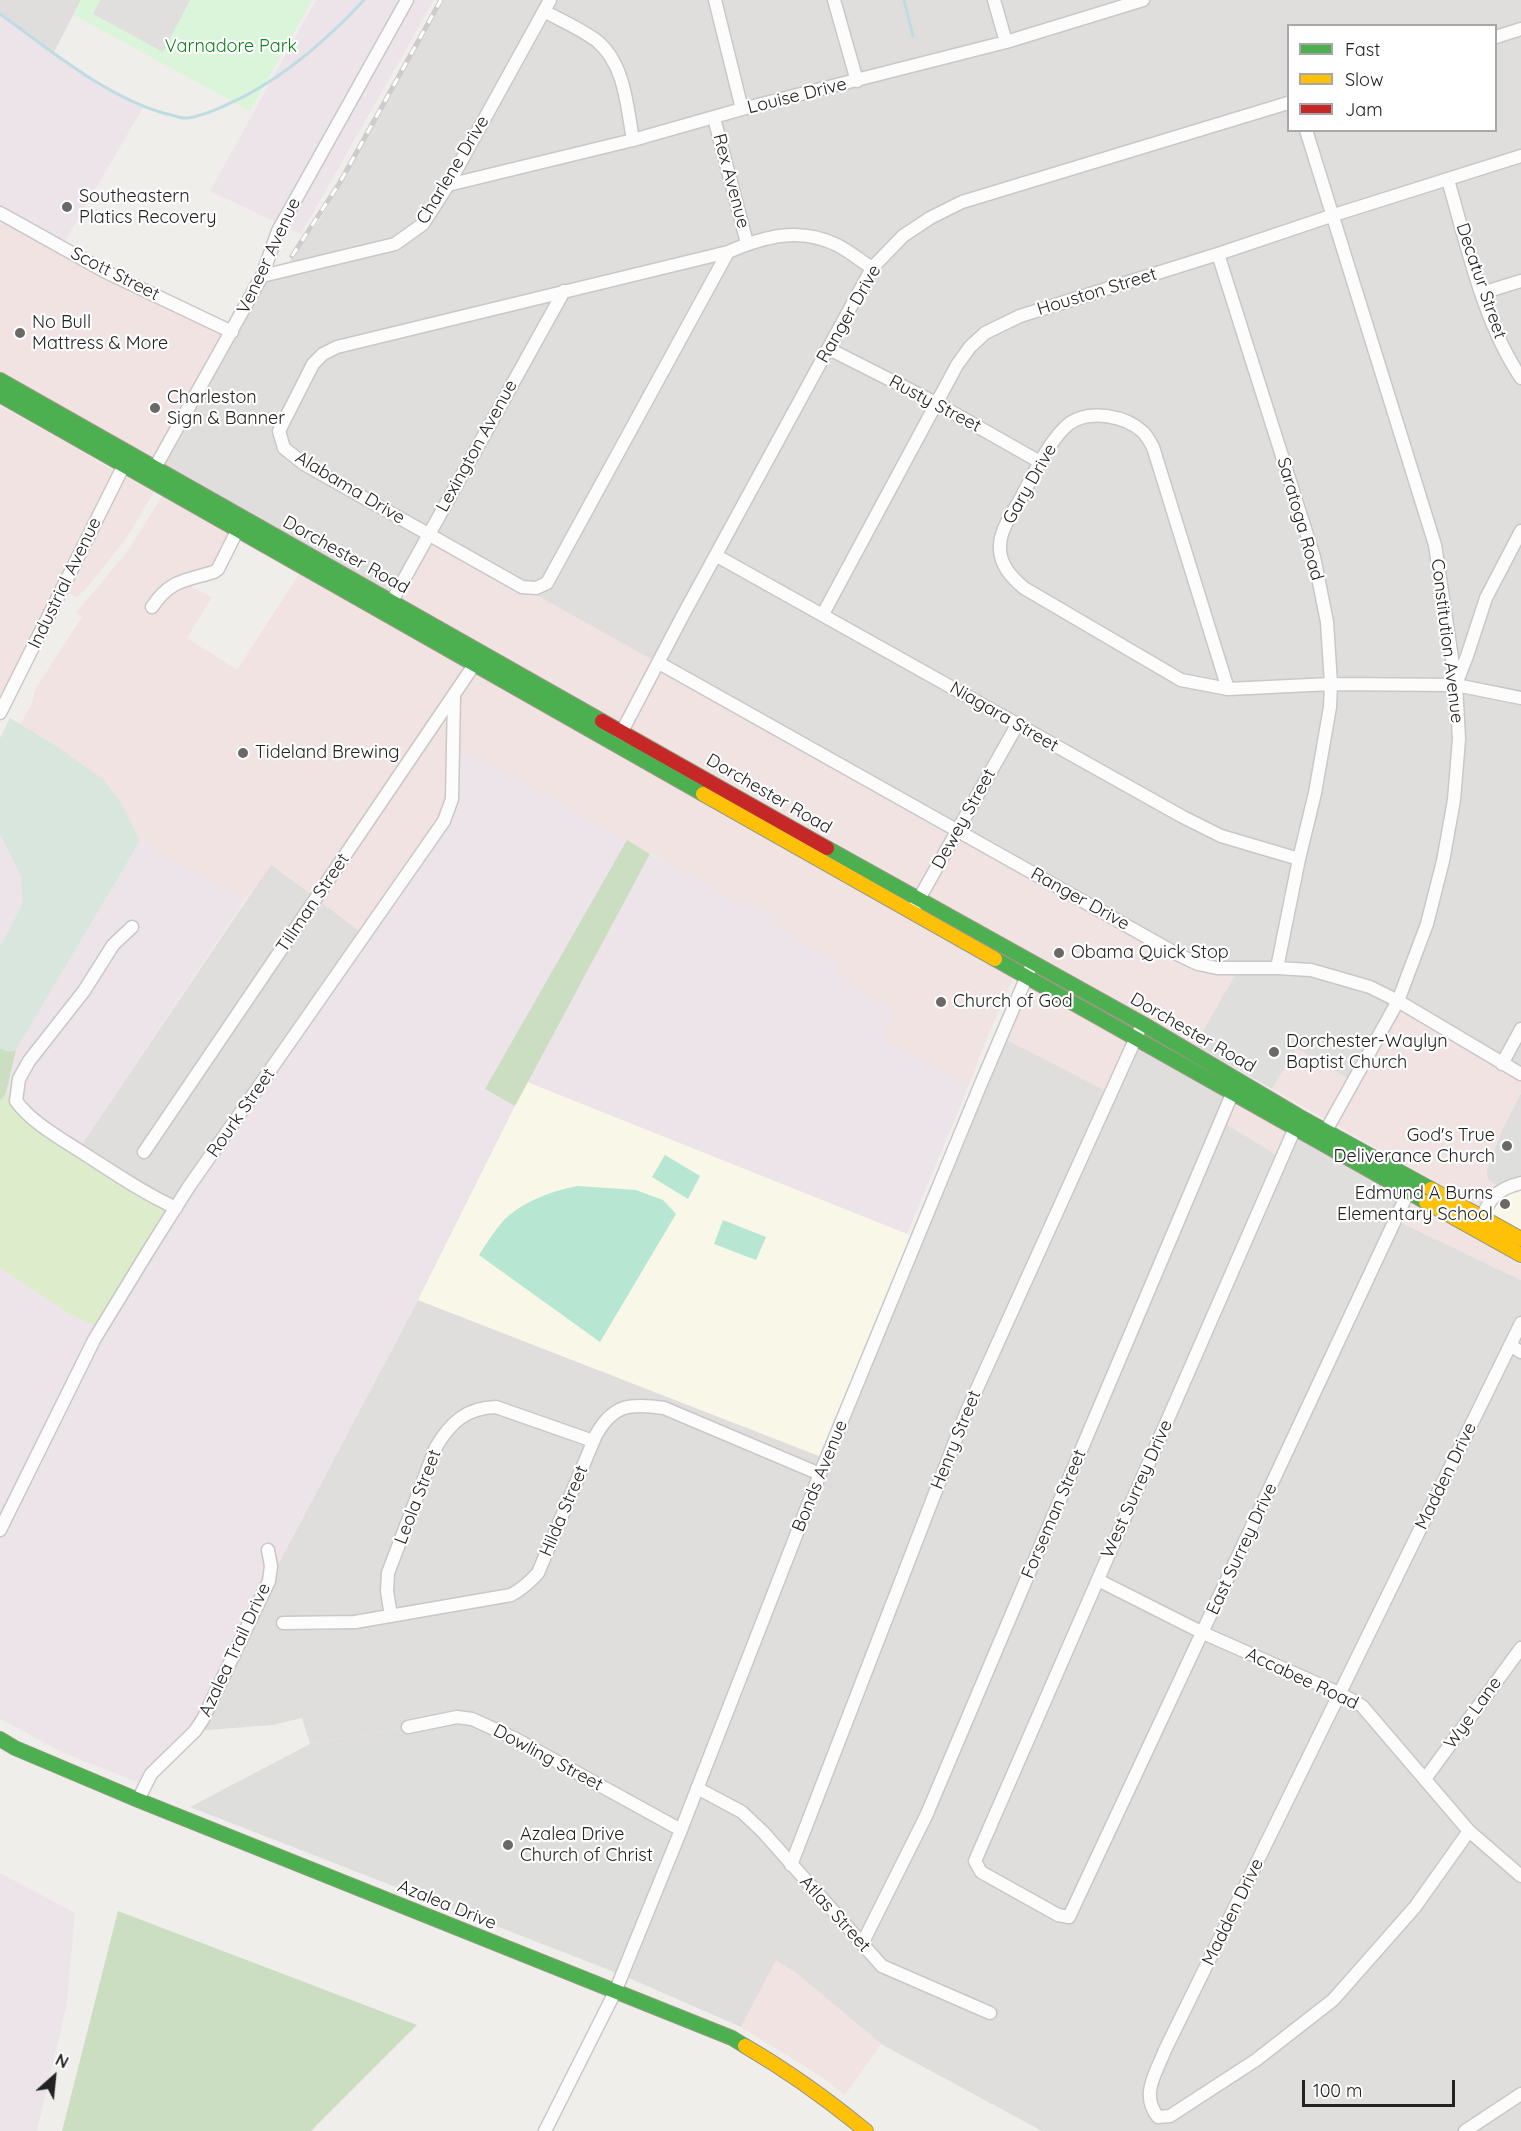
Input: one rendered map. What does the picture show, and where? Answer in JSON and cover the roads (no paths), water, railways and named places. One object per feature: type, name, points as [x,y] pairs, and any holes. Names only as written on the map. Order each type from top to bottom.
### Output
[{"type":"main road","name":"Dorchester Road","points":[[0,380],[126,460]]},
{"type":"main road","name":"Dorchester Road","points":[[0,395],[126,460],[241,525],[474,665],[615,745],[915,906],[1034,963],[1143,1024],[1235,1087]]},
{"type":"main road","name":"Dorchester Road","points":[[241,525],[392,601],[622,731],[915,906],[1026,977],[1135,1038],[1235,1087],[1478,1223],[1521,1255]]},
{"type":"main road","name":"Dorchester Road","points":[[1478,1223],[1521,1239]]},
{"type":"main road","name":"Azalea Drive","points":[[0,1739],[15,1748],[138,1800],[732,2038],[791,2073],[829,2100],[866,2131]]},
{"type":"street","name":"Veneer Avenue","points":[[151,474],[232,332],[262,276],[278,231],[406,0]]},
{"type":"street","name":"Rex Avenue","points":[[715,0],[742,109]]},
{"type":"street","points":[[834,0],[857,81]]},
{"type":"street","points":[[994,0],[1006,42]]},
{"type":"street","name":"Louise Drive","points":[[448,185],[633,140],[742,109],[1006,42],[1115,4],[1143,0]]},
{"type":"street","name":"Charlene Drive","points":[[262,276],[395,244],[423,224],[448,185],[547,6]]},
{"type":"street","points":[[547,6],[606,50],[620,75],[633,140]]},
{"type":"street","points":[[1497,37],[1521,29]]},
{"type":"street","name":"Ranger Drive","points":[[615,745],[854,299],[872,268],[903,236],[930,218],[962,202],[1287,103]]},
{"type":"street","name":"Rex Avenue","points":[[714,118],[747,243]]},
{"type":"street","name":"Constitution Avenue","points":[[1307,132],[1435,545],[1456,685],[1459,738],[1454,800],[1443,861],[1427,924],[1398,1001],[1323,1136]]},
{"type":"street","name":"Houston Street","points":[[823,614],[957,365],[970,347],[985,333],[1020,316],[1521,156]]},
{"type":"street","name":"Decatur Street","points":[[1448,180],[1482,293],[1508,358],[1521,378]]},
{"type":"street","name":"Scott Street","points":[[0,213],[104,271],[232,332]]},
{"type":"street","name":"Alabama Drive","points":[[728,252],[548,583],[536,588],[522,587],[304,464],[284,448],[279,431],[313,364],[323,354],[337,347],[728,252],[747,243],[782,235],[811,235],[838,246],[872,268]]},
{"type":"street","name":"Saratoga Road","points":[[1218,254],[1314,557],[1327,622],[1331,684],[1330,707],[1315,793],[1277,968]]},
{"type":"street","points":[[1482,293],[1521,281]]},
{"type":"street","name":"Lexington Avenue","points":[[392,601],[564,291]]},
{"type":"street","name":"Rusty Street","points":[[829,349],[936,403],[1040,462]]},
{"type":"street","name":"Gary Drive","points":[[1228,689],[1153,447],[1144,433],[1132,424],[1110,417],[1079,419],[1070,423],[1040,462],[1001,539],[1001,560],[1008,572],[1024,588],[1181,680],[1228,689],[1331,684],[1456,685],[1521,698]]},
{"type":"street","name":"Industrial Avenue","points":[[0,713],[126,460]]},
{"type":"street","points":[[152,607],[168,587],[218,569],[241,525]]},
{"type":"street","points":[[1456,685],[1486,598],[1521,531]]},
{"type":"street","name":"Niagara Street","points":[[717,556],[1183,817],[1221,836],[1299,859]]},
{"type":"street","name":"Tillman Street","points":[[144,1152],[482,653]]},
{"type":"street","name":"Ranger Drive","points":[[659,663],[1177,954],[1198,964],[1217,968],[1277,968],[1321,973],[1370,987],[1398,1001],[1521,1074]]},
{"type":"street","name":"Rourk Street","points":[[0,1530],[94,1340],[176,1208],[444,821],[452,800],[454,695]]},
{"type":"street","name":"Dewey Street","points":[[915,906],[1017,726]]},
{"type":"street","points":[[132,927],[113,945],[84,991],[29,1061],[19,1079],[16,1101],[25,1113],[68,1143],[150,1196],[176,1208]]},
{"type":"street","name":"Bonds Avenue","points":[[545,2131],[615,1992],[820,1474],[1026,977],[1034,963]]},
{"type":"street","name":"Henry Street","points":[[791,1865],[966,1413],[1143,1024]]},
{"type":"street","points":[[1502,1064],[1521,1029]]},
{"type":"street","name":"Forseman Street","points":[[862,1944],[926,1816],[1235,1087]]},
{"type":"street","name":"West Surrey Drive","points":[[1069,1917],[1058,1916],[981,1872],[975,1861],[1297,1122]]},
{"type":"street","points":[[1478,1223],[1492,1198],[1502,1188],[1521,1183]]},
{"type":"street","name":"East Surrey Drive","points":[[1069,1917],[1411,1186]]},
{"type":"street","name":"Madden Drive","points":[[1469,1831],[1415,1907],[1333,2000],[1256,2060],[1170,2116],[1158,2117],[1150,2108],[1148,2094],[1165,2050],[1521,1323]]},
{"type":"street","points":[[1510,1345],[1521,1352]]},
{"type":"street","name":"Hilda Street","points":[[283,1623],[355,1622],[511,1595],[530,1583],[538,1573],[593,1441],[603,1422],[614,1411],[643,1404],[664,1408],[820,1474]]},
{"type":"street","name":"Leola Street","points":[[391,1616],[387,1591],[388,1573],[436,1447],[443,1434],[454,1423],[468,1412],[480,1407],[496,1407],[593,1441]]},
{"type":"street","name":"Azalea Trail Drive","points":[[138,1800],[151,1774],[195,1731],[214,1700],[269,1581],[271,1566],[268,1550]]},
{"type":"street","name":"Accabee Road","points":[[1098,1580],[1203,1633],[1341,1694],[1362,1706],[1469,1831],[1521,1876]]},
{"type":"street","name":"Wye Lane","points":[[1425,1779],[1521,1648]]},
{"type":"street","name":"Dowling Street","points":[[408,1727],[457,1718],[472,1719],[514,1738],[681,1830]]},
{"type":"street","name":"Atlas Street","points":[[697,1788],[742,1812],[764,1833],[882,1966],[990,2013]]},
{"type":"street","points":[[1465,2131],[1521,2094]]},
{"type":"waterway","points":[[0,14],[79,71],[122,97],[167,114],[190,118],[244,97],[281,74],[333,31],[364,0]]},
{"type":"waterway","points":[[904,0],[913,36]]},
{"type":"railway","points":[[292,256],[339,184],[441,0]]},
{"type":"place","name":"Southeastern Platics Recovery","points":[[67,207]]},
{"type":"place","name":"No Bull Mattress & More","points":[[20,333]]},
{"type":"place","name":"Charleston Sign & Banner","points":[[155,408]]},
{"type":"place","name":"Tideland Brewing","points":[[243,753]]},
{"type":"place","name":"Obama Quick Stop","points":[[1059,953]]},
{"type":"place","name":"Church of God","points":[[941,1002]]},
{"type":"place","name":"Dorchester-Waylyn Baptist Church","points":[[1274,1052]]},
{"type":"place","name":"God's True Deliverance Church","points":[[1507,1146]]},
{"type":"place","name":"Edmund A Burns Elementary School","points":[[1505,1204]]},
{"type":"place","name":"Azalea Drive Church of Christ","points":[[508,1845]]},
{"type":"park label","name":"Varnadore Park","points":[[231,47]]}]
